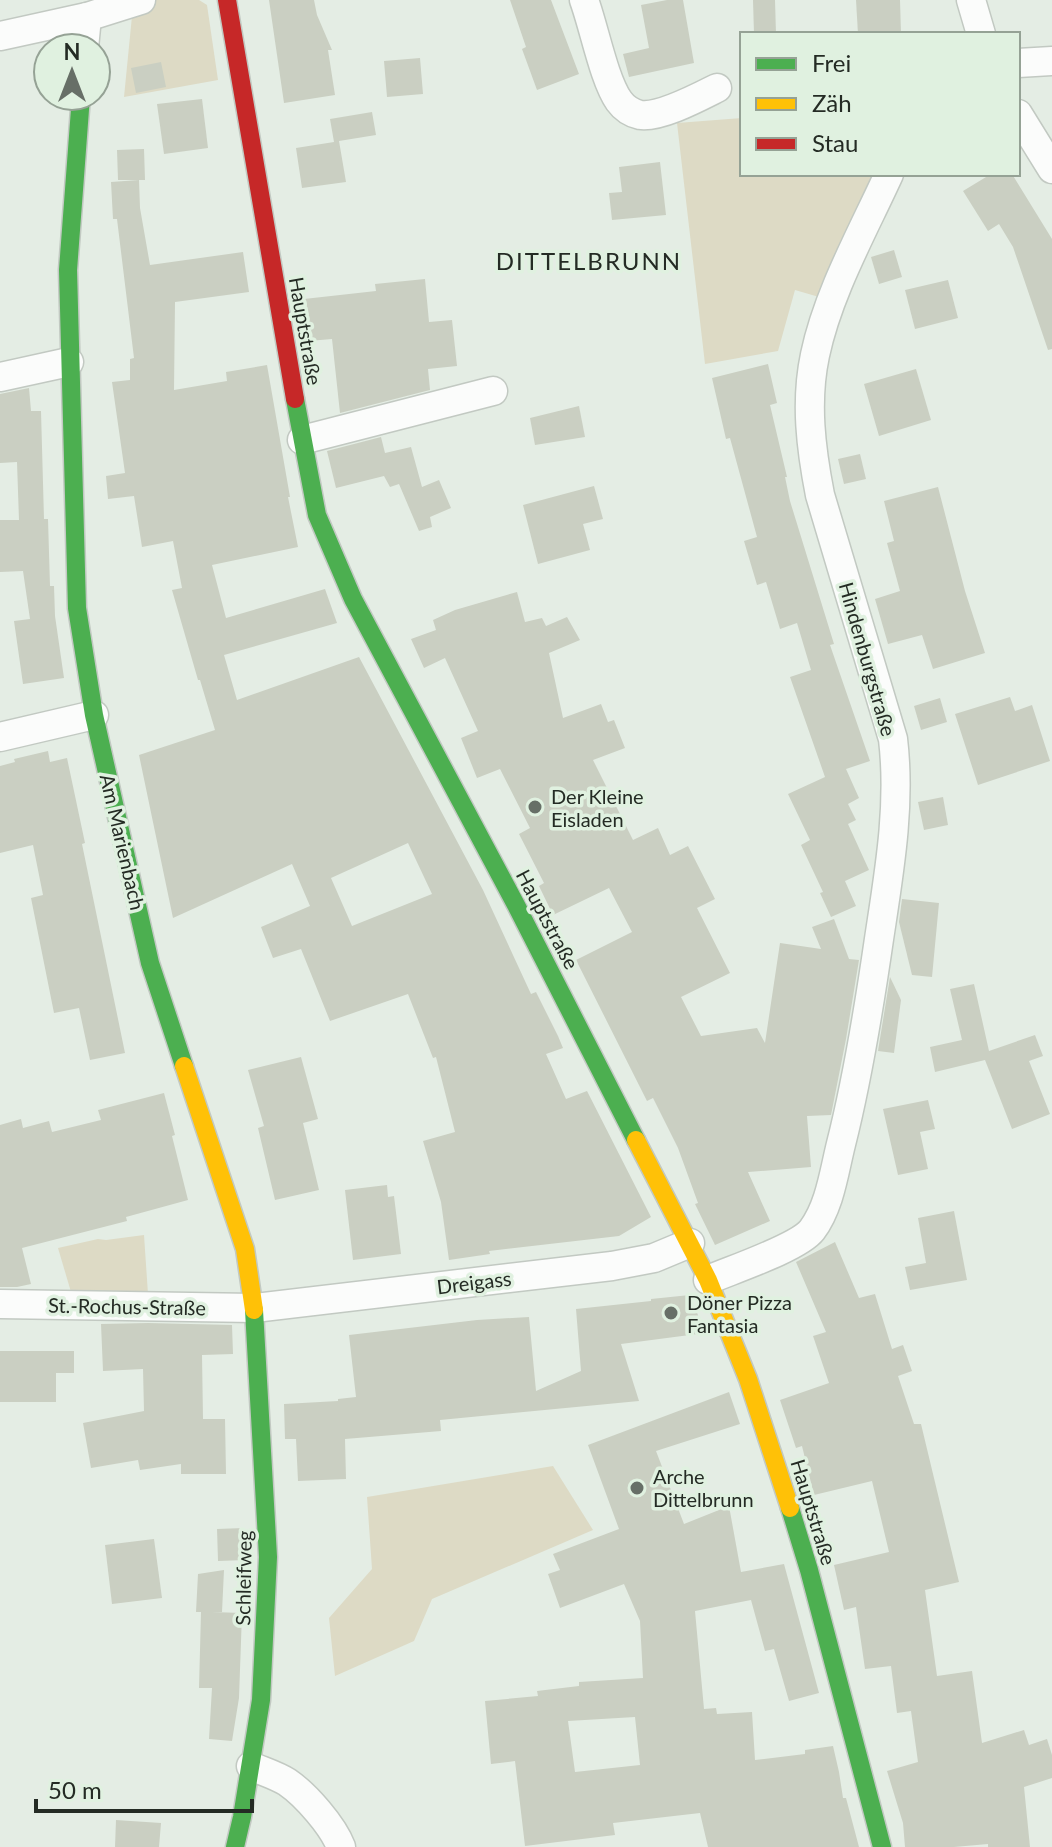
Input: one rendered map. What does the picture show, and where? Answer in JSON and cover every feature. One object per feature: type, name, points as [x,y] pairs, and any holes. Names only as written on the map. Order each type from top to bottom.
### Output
[{"type":"street","points":[[0,36],[87,17],[141,0]]},
{"type":"street","name":"Hauptstraße","points":[[227,0],[317,515],[353,599],[516,905],[708,1280],[748,1379],[787,1496],[882,1847]]},
{"type":"street","points":[[584,0],[608,77],[617,99],[626,108],[642,115],[671,109],[717,88]]},
{"type":"street","points":[[971,0],[980,32]]},
{"type":"street","points":[[86,32],[87,17]]},
{"type":"street","points":[[1020,63],[1052,61]]},
{"type":"street","name":"Am Marienbach","points":[[80,112],[68,270],[77,608],[94,715],[150,963],[245,1249],[254,1308]]},
{"type":"street","points":[[1020,117],[1052,169]]},
{"type":"street","name":"Hindenburgstraße","points":[[708,1280],[790,1246],[810,1233],[822,1214],[849,1113],[869,1006],[892,850],[896,764],[893,739],[820,495],[812,456],[809,415],[814,357],[822,326],[888,176]]},
{"type":"street","points":[[0,377],[69,362]]},
{"type":"street","points":[[302,440],[493,391]]},
{"type":"street","points":[[0,737],[94,715]]},
{"type":"street","name":"Dreigass","points":[[254,1308],[612,1266],[654,1258],[690,1243]]},
{"type":"street","name":"St.-Rochus-Straße","points":[[0,1304],[254,1308]]},
{"type":"street","name":"Schleifweg","points":[[235,1847],[261,1700],[268,1557],[254,1308]]},
{"type":"street","points":[[251,1766],[286,1781],[337,1836],[341,1847]]},
{"type":"shaded area","points":[[156,0],[199,0],[207,5],[218,80],[124,97],[133,6]]},
{"type":"shaded area","points":[[740,118],[740,176],[873,176],[819,297],[795,290],[778,351],[705,364],[677,123]]},
{"type":"shaded area","points":[[144,1235],[148,1294],[71,1292],[58,1248],[98,1239]]},
{"type":"shaded area","points":[[553,1466],[593,1530],[432,1599],[414,1641],[335,1676],[329,1618],[372,1569],[367,1497]]},
{"type":"building","points":[[269,0],[314,0],[332,50],[328,50],[335,95],[284,103]]},
{"type":"building","points":[[510,0],[551,0],[579,74],[537,90],[522,49],[526,47]]},
{"type":"building","points":[[683,0],[694,63],[629,77],[623,54],[649,48],[641,5]]},
{"type":"building","points":[[753,0],[775,0],[776,32],[754,32]]},
{"type":"building","points":[[856,0],[900,0],[901,32],[858,32]]},
{"type":"building","points":[[420,58],[423,94],[387,97],[384,61]]},
{"type":"building","points":[[161,62],[166,87],[136,93],[131,68]]},
{"type":"building","points":[[202,99],[208,148],[164,154],[157,104]]},
{"type":"building","points":[[372,112],[376,135],[339,141],[346,182],[302,188],[296,148],[334,142],[330,119]]},
{"type":"building","points":[[144,149],[145,180],[118,180],[117,150]]},
{"type":"building","points":[[660,162],[666,215],[612,220],[609,193],[622,192],[619,167]]},
{"type":"building","points":[[988,176],[1013,176],[1052,239],[1052,349],[1048,350],[1013,247],[999,224],[988,231],[963,191]]},
{"type":"building","points":[[139,180],[140,208],[150,265],[243,252],[249,292],[175,302],[174,390],[227,381],[226,372],[267,365],[298,547],[212,565],[226,618],[325,589],[337,623],[224,655],[237,700],[359,657],[483,890],[531,994],[536,992],[558,1036],[563,1048],[546,1054],[566,1099],[587,1091],[651,1217],[619,1236],[489,1251],[490,1254],[449,1260],[441,1202],[423,1141],[455,1132],[436,1057],[433,1058],[408,994],[330,1021],[301,949],[273,958],[261,927],[310,906],[292,864],[173,918],[139,755],[215,730],[172,590],[182,588],[173,541],[142,547],[134,496],[108,499],[106,476],[125,473],[112,382],[130,380],[130,359],[134,358],[117,219],[113,219],[111,182]],"holes":[[[408,843],[432,894],[352,926],[331,878]]]},
{"type":"building","points":[[894,250],[902,277],[879,284],[871,257]]},
{"type":"building","points":[[425,279],[429,322],[452,320],[457,366],[428,369],[430,390],[340,413],[332,339],[309,341],[304,299],[376,291],[375,284]]},
{"type":"building","points":[[948,280],[958,318],[915,329],[905,290]]},
{"type":"building","points":[[768,364],[777,403],[770,405],[790,501],[834,644],[830,645],[870,761],[846,769],[859,798],[848,804],[856,820],[848,824],[869,870],[845,881],[856,906],[831,917],[801,845],[810,840],[788,794],[825,777],[790,677],[811,670],[797,623],[780,629],[766,582],[757,585],[744,541],[757,537],[730,438],[726,439],[712,378]]},
{"type":"building","points":[[916,369],[931,420],[879,436],[864,384]]},
{"type":"building","points":[[29,388],[31,411],[41,411],[44,519],[48,519],[50,586],[54,586],[64,678],[23,684],[14,621],[30,619],[23,571],[0,572],[0,520],[19,520],[17,462],[0,463],[0,394]]},
{"type":"building","points":[[579,406],[585,437],[535,445],[530,418]]},
{"type":"building","points":[[381,437],[385,453],[411,447],[422,487],[439,480],[451,508],[430,517],[432,527],[419,531],[399,484],[390,487],[384,476],[336,488],[327,451]]},
{"type":"building","points":[[860,454],[866,479],[844,484],[838,459]]},
{"type":"building","points":[[594,486],[603,519],[583,524],[590,550],[538,564],[523,505]]},
{"type":"building","points":[[938,487],[985,653],[933,669],[922,635],[888,644],[875,599],[900,591],[887,543],[894,541],[884,501]]},
{"type":"building","points":[[517,592],[525,622],[542,618],[546,626],[567,617],[580,640],[549,653],[563,718],[601,704],[608,722],[614,720],[625,748],[593,760],[633,840],[658,828],[670,855],[688,846],[715,899],[697,908],[730,973],[681,997],[701,1036],[757,1028],[765,1043],[780,943],[821,949],[812,927],[834,919],[849,959],[859,960],[831,1115],[807,1116],[811,1167],[748,1172],[770,1221],[715,1245],[695,1204],[698,1203],[678,1148],[653,1098],[647,1101],[576,960],[632,932],[609,888],[553,915],[539,886],[544,883],[519,834],[530,828],[500,769],[477,778],[461,738],[478,731],[445,658],[424,668],[411,639],[436,630],[433,620],[455,610]]},
{"type":"building","points":[[1010,697],[1015,711],[1032,705],[1050,761],[978,785],[955,714]]},
{"type":"building","points":[[940,698],[947,722],[921,730],[914,706]]},
{"type":"building","points":[[48,751],[50,762],[67,758],[125,1053],[90,1060],[79,1008],[54,1013],[31,898],[43,895],[33,845],[0,853],[0,766],[15,762],[14,759]]},
{"type":"building","points":[[943,797],[948,825],[924,830],[918,802]]},
{"type":"building","points":[[902,899],[939,903],[932,977],[912,975],[899,922]]},
{"type":"building","points":[[890,977],[901,1000],[894,1053],[878,1051]]},
{"type":"building","points":[[974,984],[989,1051],[1035,1035],[1043,1056],[1029,1061],[1050,1114],[1012,1129],[985,1060],[935,1072],[930,1047],[962,1040],[950,989]]},
{"type":"building","points":[[301,1057],[318,1119],[303,1123],[319,1190],[275,1200],[258,1128],[264,1126],[248,1070]]},
{"type":"building","points":[[164,1093],[188,1200],[126,1217],[127,1221],[22,1248],[31,1284],[0,1287],[0,1125],[21,1119],[23,1128],[49,1121],[52,1132],[101,1120],[98,1110]]},
{"type":"building","points":[[928,1100],[935,1129],[920,1132],[928,1169],[898,1175],[883,1109]]},
{"type":"building","points":[[387,1185],[388,1197],[394,1196],[401,1254],[353,1260],[345,1190]]},
{"type":"building","points":[[954,1211],[967,1280],[910,1290],[905,1267],[926,1263],[918,1218]]},
{"type":"building","points":[[835,1242],[859,1298],[875,1294],[892,1349],[903,1345],[912,1371],[898,1376],[914,1424],[921,1424],[959,1582],[925,1590],[937,1676],[972,1671],[982,1743],[1024,1730],[1029,1745],[1047,1739],[1052,1755],[1052,1778],[1024,1787],[1030,1847],[988,1847],[988,1844],[905,1847],[903,1823],[887,1771],[918,1762],[911,1711],[897,1713],[891,1666],[865,1669],[856,1607],[844,1610],[834,1565],[889,1552],[872,1481],[814,1495],[802,1446],[796,1448],[780,1400],[829,1383],[813,1336],[826,1332],[796,1262]]},
{"type":"building","points":[[690,1295],[705,1333],[621,1344],[639,1401],[440,1420],[441,1431],[345,1439],[346,1479],[298,1481],[296,1439],[285,1439],[284,1404],[356,1397],[349,1335],[529,1317],[536,1391],[581,1371],[576,1309]]},
{"type":"building","points":[[101,1324],[232,1325],[233,1354],[202,1355],[203,1419],[225,1419],[226,1474],[181,1474],[181,1464],[140,1470],[138,1460],[91,1468],[83,1423],[144,1411],[143,1369],[103,1371]]},
{"type":"building","points":[[0,1351],[74,1351],[74,1373],[56,1373],[56,1402],[0,1402]]},
{"type":"building","points":[[729,1392],[740,1424],[656,1451],[684,1524],[729,1506],[741,1572],[784,1564],[819,1693],[789,1701],[774,1649],[765,1651],[751,1600],[695,1611],[704,1709],[716,1708],[717,1714],[752,1712],[755,1760],[805,1754],[805,1750],[833,1746],[843,1798],[846,1798],[859,1847],[708,1847],[700,1813],[613,1823],[615,1835],[525,1846],[515,1761],[491,1764],[485,1701],[538,1696],[537,1691],[579,1686],[579,1682],[643,1678],[640,1621],[624,1584],[560,1608],[548,1574],[560,1570],[553,1554],[619,1529],[588,1445]],"holes":[[[635,1717],[640,1765],[575,1772],[568,1721]]]},
{"type":"building","points":[[244,1528],[246,1560],[218,1561],[217,1529]]},
{"type":"building","points":[[154,1539],[162,1598],[112,1604],[105,1545]]},
{"type":"building","points":[[224,1570],[222,1612],[212,1612],[242,1613],[239,1698],[232,1741],[209,1739],[212,1688],[199,1688],[201,1612],[196,1612],[198,1574]]},
{"type":"building","points":[[116,1820],[161,1823],[159,1847],[115,1847]]},
{"type":"traffic: fast","points":[[80,112],[68,270],[77,608],[94,715],[150,963],[184,1066]]},
{"type":"traffic: fast","points":[[295,399],[317,515],[353,599],[516,905],[636,1140]]},
{"type":"traffic: fast","points":[[235,1847],[261,1700],[268,1557],[254,1310]]},
{"type":"traffic: fast","points":[[790,1508],[882,1847]]},
{"type":"traffic: slow","points":[[184,1066],[245,1249],[254,1310]]},
{"type":"traffic: slow","points":[[636,1140],[708,1280],[748,1379],[790,1508]]},
{"type":"traffic: jam","points":[[227,0],[295,399]]},
{"type":"place","name":"Der Kleine Eisladen","points":[[535,807]]},
{"type":"place","name":"Döner Pizza Fantasia","points":[[671,1313]]},
{"type":"place","name":"Arche Dittelbrunn","points":[[637,1488]]},
{"type":"district","name":"DITTELBRUNN","points":[[589,260]]}]
